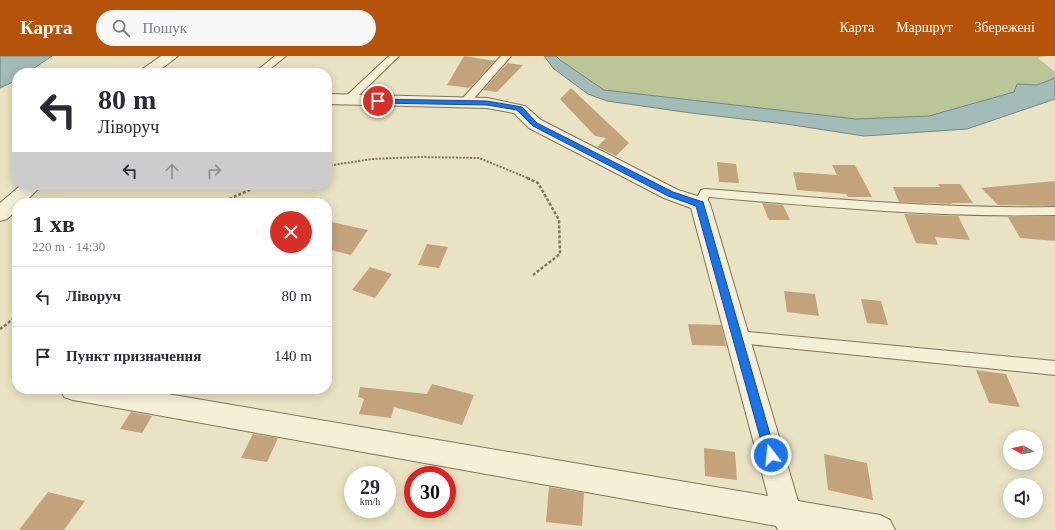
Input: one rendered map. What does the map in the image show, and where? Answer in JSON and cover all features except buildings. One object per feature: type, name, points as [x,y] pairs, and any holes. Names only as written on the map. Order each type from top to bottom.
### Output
[{"type":"street","points":[[153,68],[171,56]]},
{"type":"street","points":[[332,99],[487,103],[519,109],[535,124],[671,194],[700,204],[790,522]]},
{"type":"street","points":[[18,198],[27,190]]},
{"type":"street","points":[[0,214],[12,203]]},
{"type":"street","points":[[100,394],[790,522],[880,530]]},
{"type":"lane","points":[[265,68],[281,56]]},
{"type":"lane","points":[[348,100],[394,56]]},
{"type":"lane","points":[[465,102],[506,56]]},
{"type":"lane","points":[[700,204],[705,193],[936,210],[1013,212],[1055,210]]},
{"type":"lane","points":[[738,337],[1055,368]]},
{"type":"path","points":[[332,165],[372,159],[419,156],[479,158],[538,183],[559,220],[560,254],[533,275]]},
{"type":"path","points":[[231,198],[250,190]]},
{"type":"path","points":[[0,329],[12,320]]},
{"type":"green space","points":[[557,56],[1047,56],[1038,58],[1055,72],[1055,78],[1037,85],[1017,84],[1014,92],[929,116],[856,119],[604,90],[560,60]]},
{"type":"water","points":[[0,56],[52,56],[34,68],[12,68],[12,82],[0,88]]},
{"type":"water","points":[[544,56],[556,56],[604,90],[856,119],[929,116],[1014,92],[1017,84],[1037,85],[1055,78],[1055,99],[967,129],[864,136],[786,124],[607,101],[588,94],[554,69]]},
{"type":"route","points":[[378,101],[487,103],[519,109],[535,124],[671,194],[700,204],[771,455]]}]
